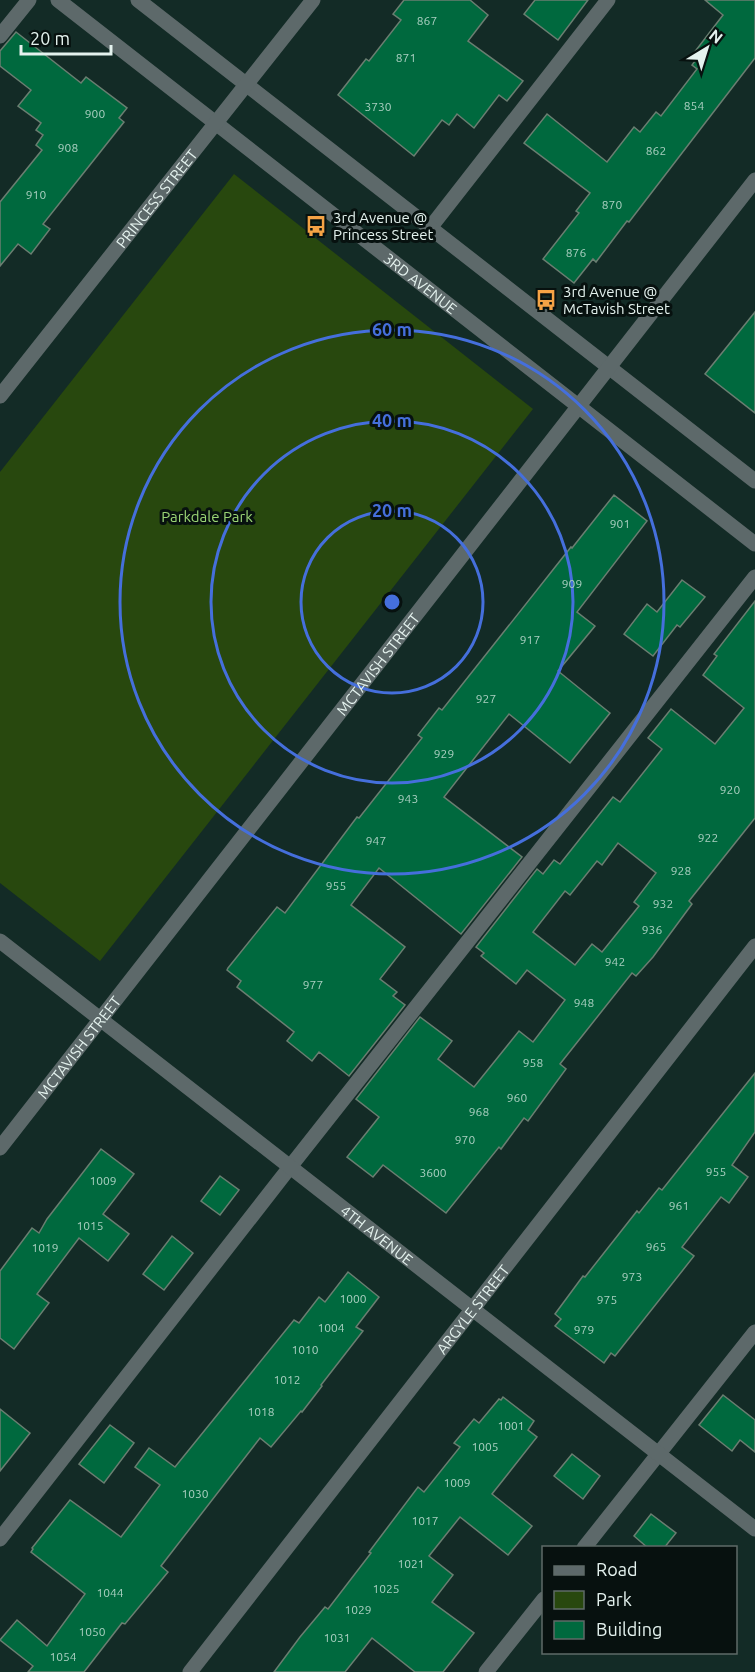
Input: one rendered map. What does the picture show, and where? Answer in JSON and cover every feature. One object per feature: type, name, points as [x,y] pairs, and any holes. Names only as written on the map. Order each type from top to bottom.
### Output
[{"type":"street","points":[[0,36],[29,0]]},
{"type":"street","name":"3RD AVENUE","points":[[58,0],[755,544]]},
{"type":"street","points":[[138,0],[755,481]]},
{"type":"street","name":"PRINCESS STREET","points":[[0,396],[313,0]]},
{"type":"street","points":[[430,228],[608,0]]},
{"type":"street","name":"MCTAVISH STREET","points":[[0,1148],[755,180]]},
{"type":"street","points":[[0,1539],[755,577]]},
{"type":"street","name":"4TH AVENUE","points":[[0,941],[755,1529]]},
{"type":"street","name":"ARGYLE STREET","points":[[190,1672],[755,946]]},
{"type":"street","points":[[586,1546],[755,1332]]},
{"type":"street","points":[[486,1672],[542,1600]]},
{"type":"green space","name":"Parkdale Park","points":[[234,174],[533,409],[100,961],[0,883],[0,472]]},
{"type":"building","points":[[404,0],[470,0],[488,15],[468,41],[523,81],[507,101],[499,95],[474,128],[457,114],[449,125],[442,120],[414,156],[338,95],[366,59],[369,61],[401,20],[393,14]]},
{"type":"building","points":[[535,0],[588,0],[558,40],[524,14]]},
{"type":"building","points":[[705,0],[755,0],[755,58],[629,222],[627,221],[596,262],[593,259],[574,283],[543,259],[579,213],[576,211],[590,193],[524,143],[547,114],[607,162],[634,127],[640,132],[656,112],[661,116],[697,69],[692,65],[695,61],[690,58],[723,15]]},
{"type":"building","points":[[16,32],[81,83],[86,77],[127,108],[119,118],[124,122],[43,224],[50,229],[31,254],[18,244],[0,266],[0,202],[42,150],[36,145],[43,135],[36,130],[41,123],[18,106],[31,90],[0,66],[0,51]]},
{"type":"building","points":[[755,312],[755,413],[705,374]]},
{"type":"building","points":[[614,495],[647,521],[577,612],[595,626],[558,671],[610,713],[570,763],[509,714],[444,797],[522,857],[461,934],[379,868],[351,905],[405,947],[380,979],[397,992],[393,996],[405,1005],[349,1076],[319,1052],[312,1061],[287,1041],[294,1032],[237,987],[241,981],[227,970],[228,968],[277,907],[285,913],[357,817],[359,818],[422,738],[418,735],[439,708],[442,710]]},
{"type":"building","points":[[682,580],[705,597],[680,627],[677,625],[653,656],[624,634],[647,604],[657,612]]},
{"type":"building","points":[[755,601],[755,818],[689,901],[692,904],[653,957],[636,976],[632,973],[560,1064],[566,1069],[528,1121],[524,1118],[501,1149],[499,1147],[446,1213],[383,1165],[373,1177],[347,1157],[379,1117],[356,1099],[420,1017],[452,1041],[438,1059],[474,1087],[519,1031],[533,1042],[565,1000],[527,970],[516,984],[481,956],[484,953],[476,947],[537,869],[543,874],[554,860],[560,864],[613,797],[620,802],[662,749],[648,738],[671,709],[715,744],[744,708],[703,675],[717,656],[714,654]],"holes":[[[618,843],[656,873],[634,902],[639,906],[602,952],[592,944],[575,965],[533,932],[565,891],[570,895],[597,861],[602,865]]]},
{"type":"building","points":[[755,1073],[755,1132],[732,1165],[748,1177],[729,1203],[721,1197],[682,1247],[694,1256],[615,1356],[611,1353],[604,1363],[555,1326],[561,1319],[555,1314],[637,1211],[639,1213],[659,1188],[662,1190]]},
{"type":"building","points":[[101,1149],[134,1174],[103,1214],[129,1234],[108,1261],[79,1238],[37,1294],[49,1303],[14,1349],[0,1338],[0,1271],[32,1228],[39,1233],[47,1219]]},
{"type":"building","points":[[220,1176],[239,1190],[220,1215],[201,1201]]},
{"type":"building","points":[[172,1236],[193,1253],[164,1290],[143,1274]]},
{"type":"building","points":[[348,1272],[379,1297],[356,1327],[363,1331],[302,1412],[271,1447],[260,1438],[161,1566],[168,1572],[125,1624],[122,1623],[84,1672],[28,1672],[33,1666],[0,1640],[17,1620],[47,1646],[85,1594],[31,1552],[70,1500],[121,1537],[160,1485],[135,1467],[149,1448],[175,1467],[294,1320],[299,1323],[319,1297],[325,1302]]},
{"type":"building","points":[[723,1395],[755,1420],[755,1452],[740,1440],[732,1451],[699,1425]]},
{"type":"building","points":[[503,1397],[534,1421],[528,1430],[537,1437],[492,1494],[532,1526],[508,1555],[460,1517],[429,1556],[453,1575],[432,1602],[474,1633],[443,1672],[415,1672],[372,1638],[345,1672],[274,1672],[325,1607],[328,1609],[418,1487],[424,1492],[460,1447],[454,1443],[474,1419],[479,1423]]},
{"type":"building","points":[[0,1409],[30,1433],[0,1471]]},
{"type":"building","points":[[110,1425],[134,1443],[104,1483],[79,1464]]},
{"type":"building","points":[[572,1454],[600,1476],[583,1499],[554,1476]]},
{"type":"building","points":[[651,1514],[676,1533],[666,1546],[646,1546],[634,1536]]},
{"type":"place","name":"3rd Avenue @ Princess Street","points":[[316,226]]},
{"type":"place","name":"3rd Avenue @ McTavish Street","points":[[546,300]]}]
